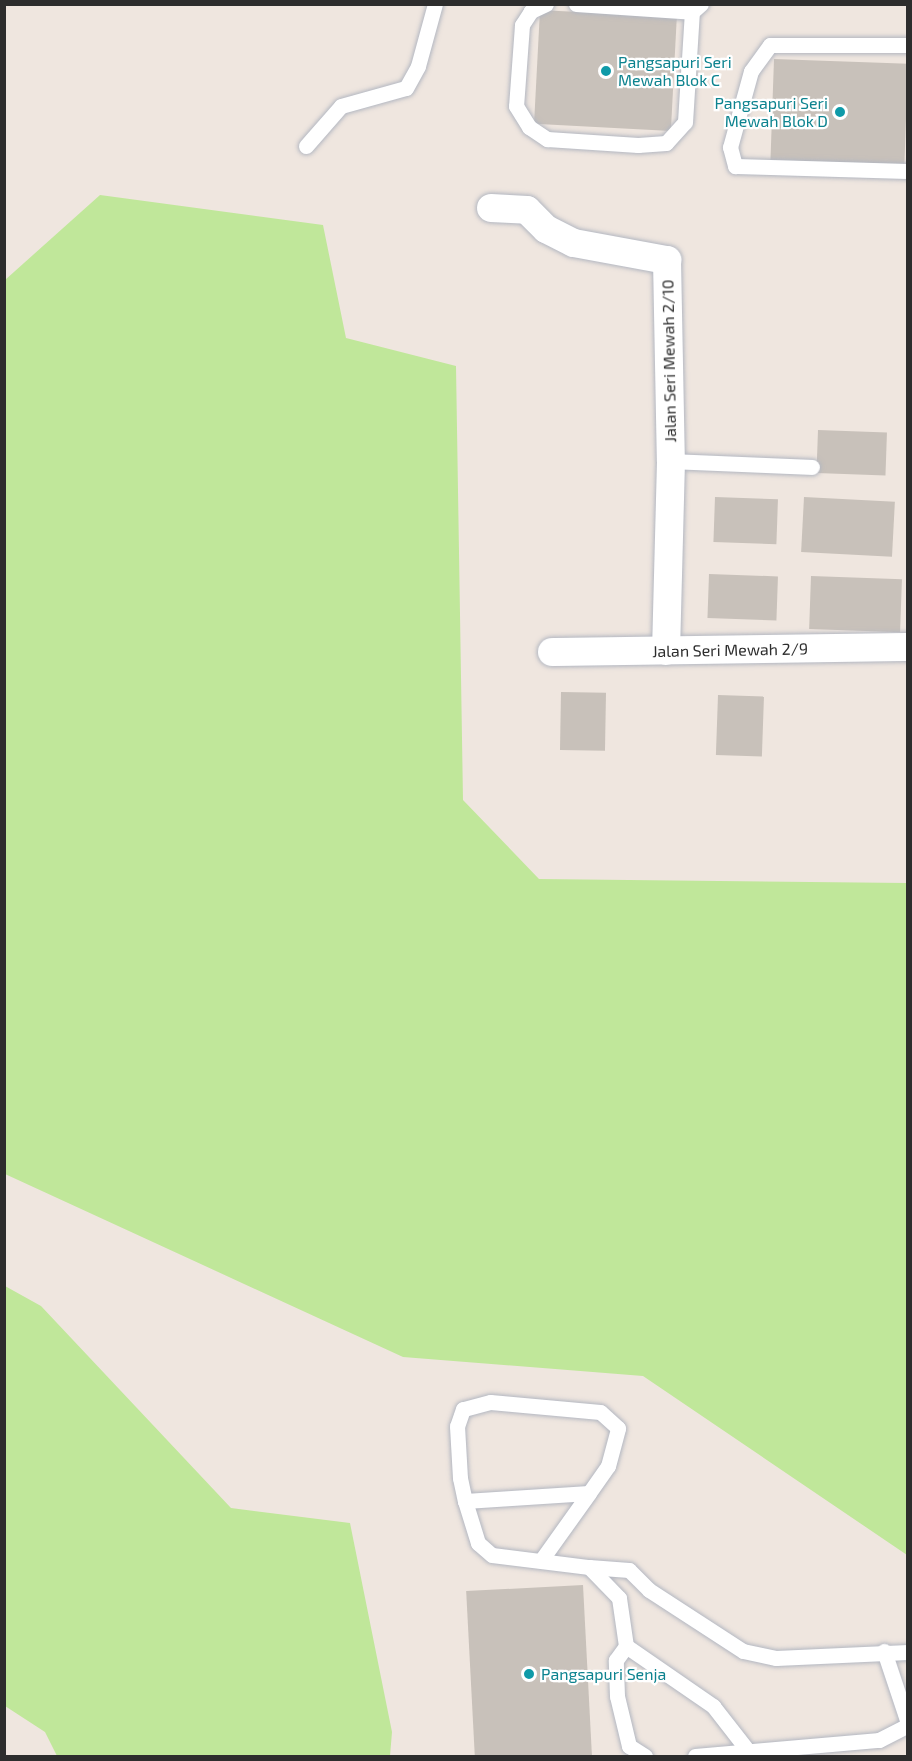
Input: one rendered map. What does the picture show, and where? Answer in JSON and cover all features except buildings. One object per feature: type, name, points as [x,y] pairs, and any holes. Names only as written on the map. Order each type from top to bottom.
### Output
[{"type":"street","name":"Jalan Seri Mewah 2/10","points":[[491,208],[527,210],[546,229],[574,243],[667,260],[671,461],[666,651]]},
{"type":"street","name":"Jalan Seri Mewah 2/9","points":[[552,652],[908,647]]},
{"type":"lane","points":[[306,146],[341,106],[406,88],[418,66],[435,4]]},
{"type":"lane","points":[[546,4],[531,12],[522,25],[516,106],[529,127],[547,139],[638,145],[666,143],[685,122],[696,8],[576,4]]},
{"type":"lane","points":[[908,45],[770,45],[751,71],[730,147],[735,166],[908,171]]},
{"type":"lane","points":[[671,461],[812,467]]},
{"type":"lane","points":[[542,1559],[608,1466],[618,1428],[600,1412],[490,1402],[463,1409],[457,1426],[465,1500],[478,1543],[492,1555],[629,1570],[650,1590],[743,1651],[776,1658],[884,1651],[908,1652]]},
{"type":"lane","points":[[465,1500],[589,1493]]},
{"type":"lane","points":[[589,1567],[619,1598],[626,1646],[616,1660],[617,1696],[629,1746],[645,1756]]},
{"type":"lane","points":[[626,1646],[713,1706],[748,1751]]},
{"type":"lane","points":[[694,1756],[879,1740],[908,1724],[884,1651]]},
{"type":"green space","points":[[100,195],[323,225],[346,338],[456,366],[463,800],[539,879],[907,883],[907,1555],[643,1376],[403,1357],[5,1174],[5,280]]},
{"type":"green space","points":[[5,1286],[41,1306],[231,1508],[350,1523],[392,1732],[390,1756],[57,1756],[45,1732],[5,1706]]},
{"type":"place","name":"Pangsapuri Seri Mewah Blok C","points":[[606,71]]},
{"type":"place","name":"Pangsapuri Seri Mewah Blok D","points":[[840,112]]},
{"type":"place","name":"Pangsapuri Senja","points":[[529,1674]]}]
